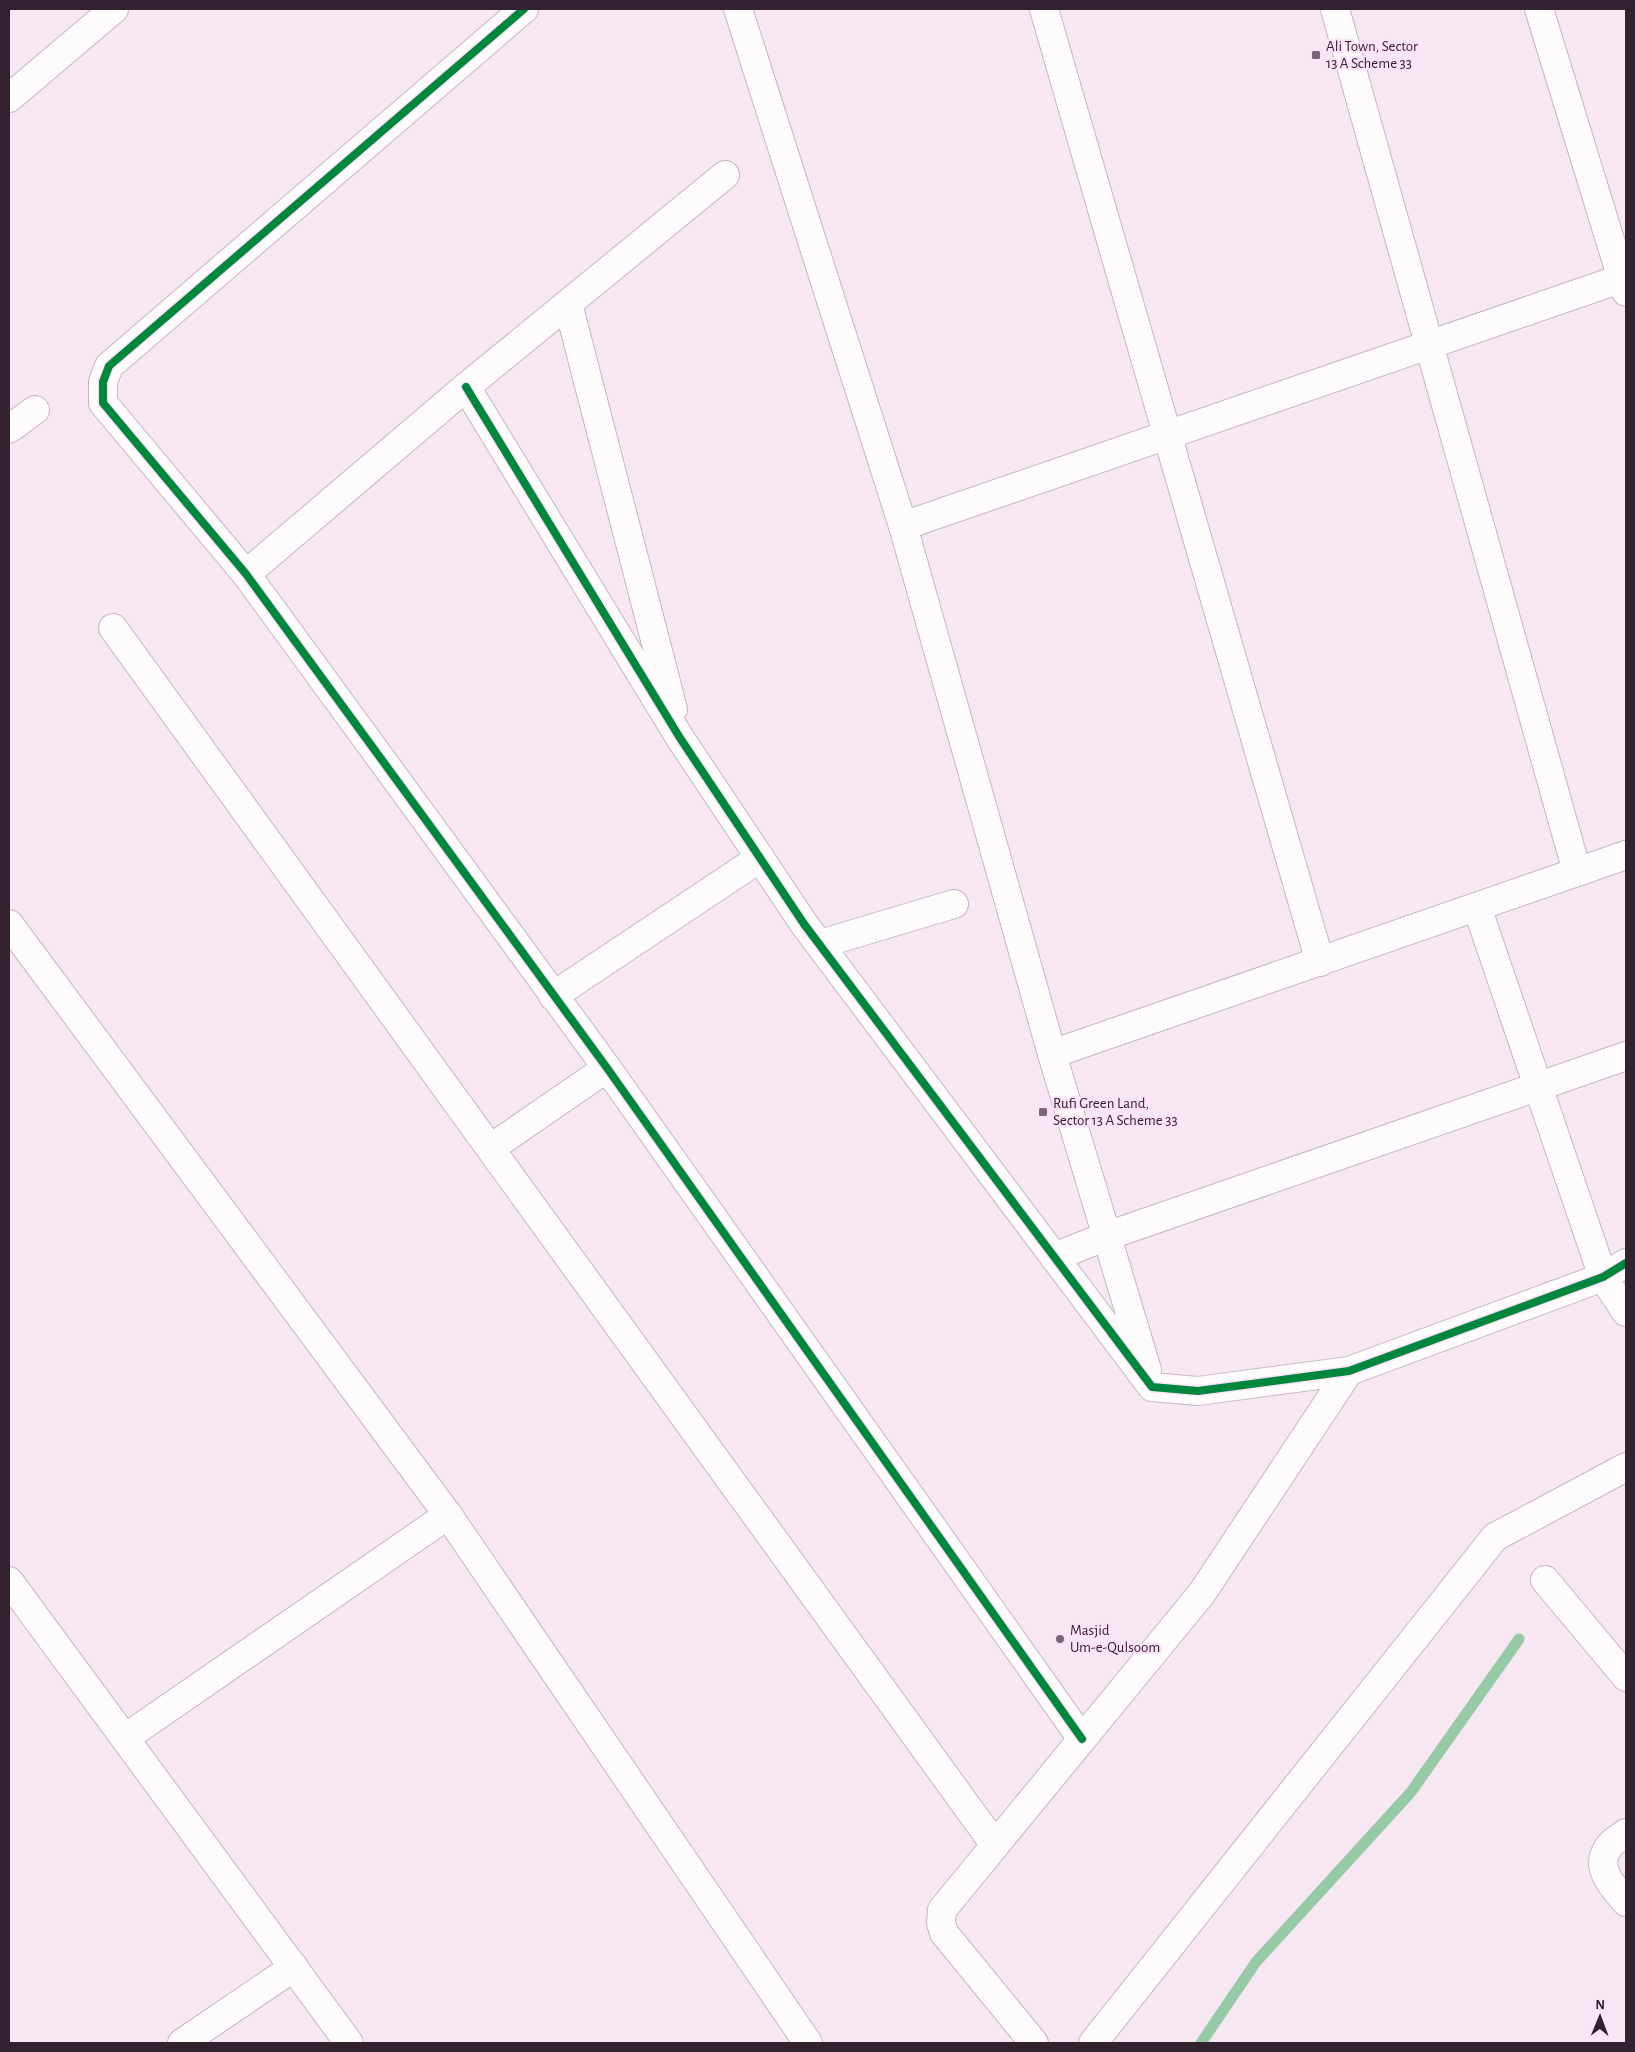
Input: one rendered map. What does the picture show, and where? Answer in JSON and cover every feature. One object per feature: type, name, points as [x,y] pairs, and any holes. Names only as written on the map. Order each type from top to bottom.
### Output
[{"type":"street","points":[[524,9],[109,366],[103,382],[103,403],[246,574],[607,1068],[1082,1739]]},
{"type":"street","points":[[738,9],[903,526],[1052,1054],[1152,1387]]},
{"type":"street","points":[[1044,9],[1320,962]]},
{"type":"street","points":[[1335,9],[1577,872]]},
{"type":"street","points":[[903,526],[1429,344],[1625,282],[1539,9]]},
{"type":"street","points":[[9,98],[109,10]]},
{"type":"street","points":[[246,574],[466,388],[725,175]]},
{"type":"street","points":[[568,304],[680,738]]},
{"type":"street","points":[[466,388],[680,738],[760,858],[820,944],[1152,1387],[1198,1391],[1348,1371],[1615,1270]]},
{"type":"street","points":[[9,429],[35,410]]},
{"type":"street","points":[[113,628],[995,1845]]},
{"type":"street","points":[[1052,1054],[1626,855]]},
{"type":"street","points":[[553,996],[760,858]]},
{"type":"street","points":[[820,944],[954,904]]},
{"type":"street","points":[[1477,907],[1538,1086],[1615,1270],[1626,1312]]},
{"type":"street","points":[[9,924],[448,1515],[808,2043]]},
{"type":"street","points":[[1054,1257],[1107,1236],[1626,1056]]},
{"type":"street","points":[[491,1148],[607,1068]]},
{"type":"street","points":[[1034,2043],[944,1932],[941,1923],[942,1910],[1202,1593],[1348,1371]]},
{"type":"street","points":[[1093,2043],[1495,1537],[1626,1468]]},
{"type":"street","points":[[124,1738],[448,1515]]},
{"type":"street","points":[[1545,1580],[1626,1677]]},
{"type":"street","points":[[9,1581],[349,2043]]},
{"type":"street","points":[[1626,1833],[1608,1847],[1603,1861],[1607,1880],[1626,1902]]},
{"type":"street","points":[[182,2043],[294,1967]]},
{"type":"waterway","points":[[1201,2043],[1256,1962],[1411,1792],[1519,1639]]},
{"type":"cycle path","points":[[524,9],[109,366],[103,382],[103,403],[246,574],[607,1068],[1082,1739]]},
{"type":"cycle path","points":[[466,387],[680,738],[804,924],[1152,1387],[1198,1391],[1349,1371],[1603,1277],[1626,1263]]},
{"type":"place","name":"Ali Town, Sector 13 A Scheme 33","points":[[1316,55]]},
{"type":"place","name":"Rufi Green Land, Sector 13 A Scheme 33","points":[[1043,1112]]},
{"type":"place","name":"Masjid Um-e-Qulsoom","points":[[1060,1639]]}]
